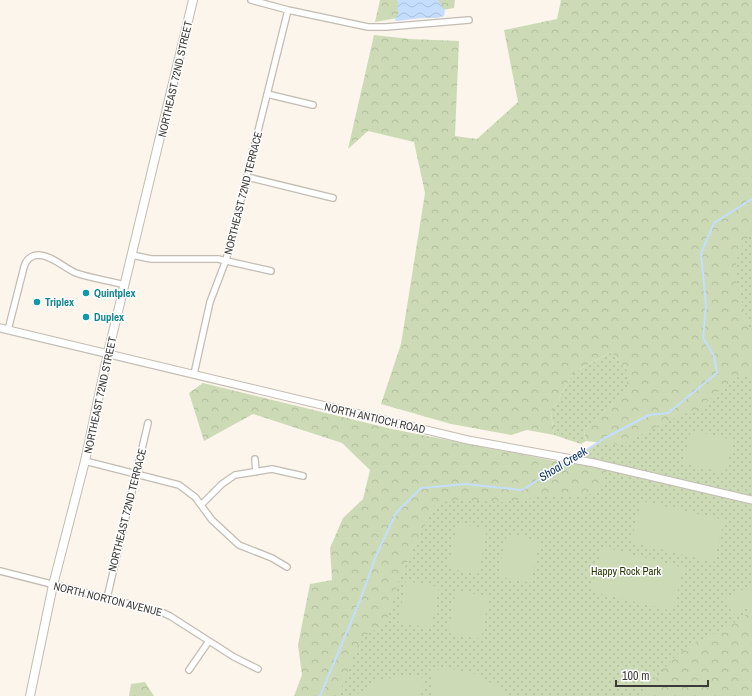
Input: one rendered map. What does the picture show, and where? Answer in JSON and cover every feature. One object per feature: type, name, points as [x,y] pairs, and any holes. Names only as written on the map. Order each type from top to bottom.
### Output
[{"type":"main road","name":"NORTHEAST 72ND STREET","points":[[30,696],[53,585],[85,461],[108,353],[194,0]]},
{"type":"street","points":[[251,0],[288,10],[368,27],[386,27],[469,20]]},
{"type":"street","name":"NORTHEAST 72ND TERRACE","points":[[194,374],[210,302],[226,260],[288,10]]},
{"type":"street","points":[[267,94],[313,105]]},
{"type":"street","points":[[247,177],[333,198]]},
{"type":"street","points":[[8,330],[24,267],[26,261],[30,257],[39,255],[49,258],[76,273],[125,284]]},
{"type":"street","points":[[132,255],[151,259],[203,258],[226,260],[272,271]]},
{"type":"street","name":"NORTH ANTIOCH ROAD","points":[[0,328],[468,440],[544,453],[752,500]]},
{"type":"street","name":"NORTHEAST 72ND TERRACE","points":[[106,598],[148,423]]},
{"type":"street","points":[[256,459],[256,472]]},
{"type":"street","points":[[85,461],[137,473],[179,485],[195,497],[212,520],[238,545],[272,558],[287,567]]},
{"type":"street","points":[[201,505],[222,484],[236,475],[272,469],[303,476]]},
{"type":"street","name":"NORTH NORTON AVENUE","points":[[0,571],[161,612],[176,619],[209,641],[258,669]]},
{"type":"street","points":[[189,670],[209,641]]},
{"type":"green space","points":[[380,0],[455,0],[454,8],[375,22]]},
{"type":"green space","points":[[561,0],[752,0],[752,232],[739,251],[734,274],[751,333],[752,377],[740,376],[720,389],[702,407],[667,421],[621,445],[586,441],[584,431],[627,390],[627,370],[611,352],[573,373],[551,413],[554,435],[527,430],[511,435],[451,424],[381,404],[401,344],[425,193],[414,142],[368,131],[348,149],[374,35],[410,39],[459,41],[455,136],[477,139],[518,102],[504,30],[557,19]]},
{"type":"green space","name":"Happy Rock Park","points":[[752,199],[752,696],[319,696],[421,488],[522,490],[605,438],[703,338]]},
{"type":"green space","points":[[611,352],[627,370],[627,391],[584,431],[586,441],[581,444],[554,435],[551,413],[573,373]]},
{"type":"green space","points":[[203,383],[392,429],[606,471],[605,478],[598,492],[580,497],[546,496],[503,502],[455,500],[436,504],[399,580],[386,623],[361,638],[338,696],[294,696],[302,675],[298,645],[310,584],[332,580],[330,548],[343,518],[363,499],[370,470],[342,443],[253,414],[204,441],[189,393]]},
{"type":"green space","points":[[691,430],[733,440],[725,473],[683,463]]},
{"type":"green space","points":[[641,501],[724,520],[714,562],[631,542]]},
{"type":"green space","points":[[457,523],[487,529],[478,574],[448,568]]},
{"type":"green space","points":[[507,534],[540,541],[531,583],[498,576]]},
{"type":"green space","points":[[602,547],[684,568],[672,611],[591,591]]},
{"type":"green space","points":[[406,581],[439,587],[431,628],[398,622]]},
{"type":"green space","points":[[751,586],[752,606],[733,615],[725,598]]},
{"type":"green space","points":[[456,590],[489,597],[481,639],[448,633]]},
{"type":"green space","points":[[752,611],[752,696],[644,696],[664,668],[680,652],[698,641],[724,629]]},
{"type":"green space","points":[[449,669],[477,674],[505,692],[508,696],[433,696],[430,670]]},
{"type":"green space","points":[[406,675],[424,678],[421,696],[355,696],[377,681]]},
{"type":"green space","points":[[145,682],[154,696],[129,696],[131,684]]},
{"type":"water","points":[[397,0],[438,0],[445,11],[444,16],[437,18],[396,21],[395,19],[399,12],[397,9]]},
{"type":"waterway","name":"Shoal Creek","points":[[574,458],[605,438],[649,415],[668,413],[717,373],[714,356],[703,338],[706,305],[701,253],[714,223],[752,199]]},
{"type":"waterway","name":"Shoal Creek","points":[[320,696],[361,598],[376,556],[396,513],[421,488],[466,484],[522,490],[569,461]]},
{"type":"place","name":"Quintplex","points":[[86,293]]},
{"type":"place","name":"Triplex","points":[[37,302]]},
{"type":"place","name":"Duplex","points":[[86,317]]}]
